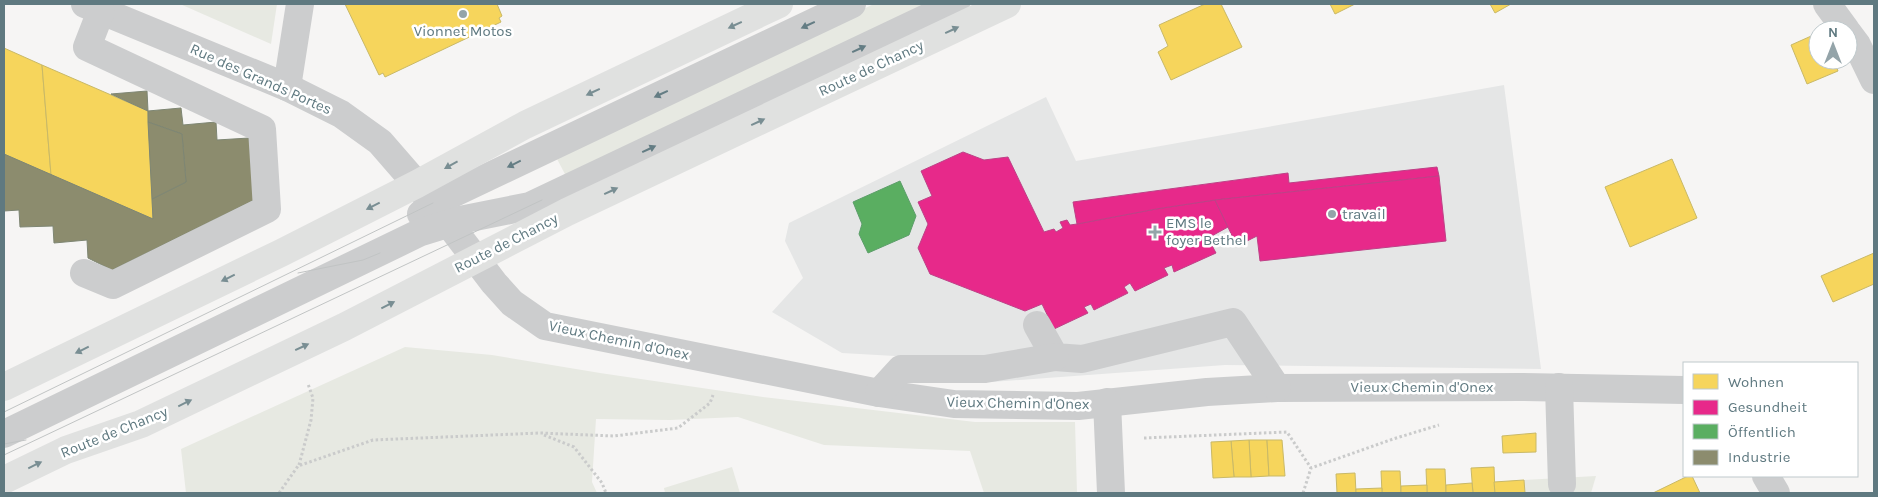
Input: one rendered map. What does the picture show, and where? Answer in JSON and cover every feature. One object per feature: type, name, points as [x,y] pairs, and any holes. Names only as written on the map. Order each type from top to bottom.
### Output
[{"type":"main road","points":[[4,387],[272,257],[433,203],[525,124],[779,4]]},
{"type":"main road","name":"Route de Chancy","points":[[4,480],[66,450],[141,424],[344,327],[567,212],[1007,4]]},
{"type":"street","points":[[287,87],[300,4]]},
{"type":"street","points":[[4,434],[420,232],[433,203],[852,4]]},
{"type":"street","points":[[433,203],[522,208],[956,4]]},
{"type":"street","points":[[1827,4],[1839,20]]},
{"type":"street","points":[[84,274],[113,284],[267,209],[262,129],[87,47],[93,7]]},
{"type":"street","name":"Rue des Grands Portes","points":[[93,7],[287,87],[342,114],[380,142],[433,203],[476,259]]},
{"type":"street","points":[[1858,47],[1874,80]]},
{"type":"street","name":"Vieux Chemin d'Onex","points":[[476,259],[512,303],[545,326],[879,393],[954,404],[1078,406],[1207,392],[1277,388],[1559,387],[1683,390]]},
{"type":"street","points":[[879,393],[901,369],[985,369],[1055,357],[1082,359],[1233,322],[1277,388]]},
{"type":"street","points":[[1037,325],[1055,357]]},
{"type":"street","points":[[1559,387],[1562,484]]},
{"type":"street","points":[[1107,402],[1111,493]]},
{"type":"street","points":[[1767,477],[1776,493]]},
{"type":"path","points":[[298,466],[373,440],[540,434],[614,436],[678,428],[710,403],[725,362]]},
{"type":"path","points":[[279,493],[298,466],[311,420],[313,398],[305,378]]},
{"type":"path","points":[[1311,468],[1393,439],[1439,425],[1449,425]]},
{"type":"path","points":[[1109,440],[1286,432],[1311,468]]},
{"type":"path","points":[[540,434],[574,447],[602,483],[606,493]]},
{"type":"path","points":[[1303,493],[1311,468]]},
{"type":"shaded area","points":[[180,4],[277,4],[271,44]]},
{"type":"shaded area","points":[[874,4],[934,4],[567,178],[555,155]]},
{"type":"shaded area","name":"EMS le foyer Bethel","points":[[1504,85],[1541,369],[1225,365],[991,382],[930,358],[842,353],[772,312],[803,278],[785,241],[789,223],[1046,97],[1076,161]]},
{"type":"shaded area","points":[[405,347],[492,355],[763,397],[975,422],[1075,422],[1077,493],[984,493],[970,451],[824,445],[738,417],[670,420],[596,419],[592,482],[597,493],[186,493],[181,449]]},
{"type":"shaded area","points":[[732,467],[740,493],[665,493],[664,488]]},
{"type":"shaded area","points":[[1596,476],[1591,493],[1525,493],[1524,480]]},
{"type":"building: Wohnen","points":[[345,4],[497,4],[502,16],[499,18],[501,22],[385,77],[383,73],[379,75]]},
{"type":"building: Wohnen","points":[[1205,4],[1221,4],[1242,47],[1171,80],[1158,52],[1168,46],[1159,25]]},
{"type":"building: Wohnen","points":[[1330,4],[1355,4],[1335,14]]},
{"type":"building: Wohnen","points":[[1490,4],[1511,4],[1495,13]]},
{"type":"building: Wohnen","points":[[1808,37],[1808,70],[1838,71],[1807,84],[1791,45]]},
{"type":"building: Wohnen","points":[[4,48],[42,65],[51,175],[4,154]]},
{"type":"building: Wohnen","points":[[42,65],[148,111],[153,219],[51,175]]},
{"type":"building: Wohnen","points":[[1672,159],[1697,218],[1630,247],[1605,187]]},
{"type":"building: Wohnen","points":[[1874,253],[1874,284],[1833,302],[1821,276]]},
{"type":"building: Wohnen","points":[[1536,433],[1536,452],[1503,453],[1502,436]]},
{"type":"building: Wohnen","points":[[1249,440],[1267,440],[1269,476],[1251,477]]},
{"type":"building: Wohnen","points":[[1249,440],[1251,477],[1234,477],[1231,441]]},
{"type":"building: Wohnen","points":[[1267,440],[1282,440],[1285,476],[1269,476]]},
{"type":"building: Wohnen","points":[[1231,441],[1234,477],[1213,478],[1211,442]]},
{"type":"building: Wohnen","points":[[1494,467],[1495,493],[1473,493],[1471,468]]},
{"type":"building: Wohnen","points":[[1426,469],[1445,469],[1446,493],[1427,493]]},
{"type":"building: Wohnen","points":[[1381,471],[1400,471],[1401,493],[1382,493]]},
{"type":"building: Wohnen","points":[[1355,473],[1356,493],[1337,493],[1336,474]]},
{"type":"building: Wohnen","points":[[1686,477],[1692,477],[1700,493],[1653,493]]},
{"type":"building: Wohnen","points":[[1524,480],[1525,493],[1495,493],[1494,482]]},
{"type":"building: Wohnen","points":[[1472,483],[1473,493],[1446,493],[1446,485]]},
{"type":"building: Wohnen","points":[[1427,485],[1427,493],[1401,493],[1401,486]]},
{"type":"building: Wohnen","points":[[1382,488],[1382,493],[1356,493],[1356,489]]},
{"type":"building: Gesundheit","points":[[963,152],[984,160],[1008,157],[1044,232],[1054,229],[1056,232],[1063,228],[1060,222],[1067,220],[1070,225],[1215,200],[1228,227],[1208,238],[1216,253],[1174,272],[1172,265],[1164,268],[1168,275],[1135,291],[1130,283],[1124,287],[1128,293],[1094,310],[1091,304],[1084,307],[1088,313],[1054,329],[1042,304],[1025,311],[930,274],[918,248],[928,224],[918,202],[932,196],[921,171]]},
{"type":"building: Gesundheit","points":[[1437,167],[1439,176],[1215,200],[1077,224],[1073,202],[1288,173],[1289,183]]},
{"type":"building: Gesundheit","name":"travail","points":[[1439,176],[1446,241],[1260,261],[1257,236],[1237,246],[1215,200]]},
{"type":"building: Öffentlich","points":[[900,181],[916,216],[909,235],[868,253],[859,234],[862,224],[853,202]]},
{"type":"building: Industrie","points":[[147,91],[148,111],[111,94]]},
{"type":"building: Industrie","points":[[181,108],[183,125],[216,122],[217,140],[249,138],[254,200],[112,270],[88,258],[87,240],[54,243],[53,226],[20,227],[19,210],[4,211],[4,154],[153,219],[152,199],[186,182],[182,134],[148,122],[148,111]]},
{"type":"building: Industrie","points":[[148,122],[182,134],[186,182],[152,199]]},
{"type":"tram line","points":[[4,455],[542,200]]},
{"type":"tram line","points":[[4,412],[433,203]]},
{"type":"tram line","points":[[298,273],[363,260],[380,253]]},
{"type":"tram line","points":[[4,444],[26,440]]},
{"type":"place","name":"Vionnet Motos","points":[[463,14]]},
{"type":"place","name":"travail","points":[[1332,214]]},
{"type":"place","name":"EMS le foyer Bethel","points":[[1155,232]]}]
